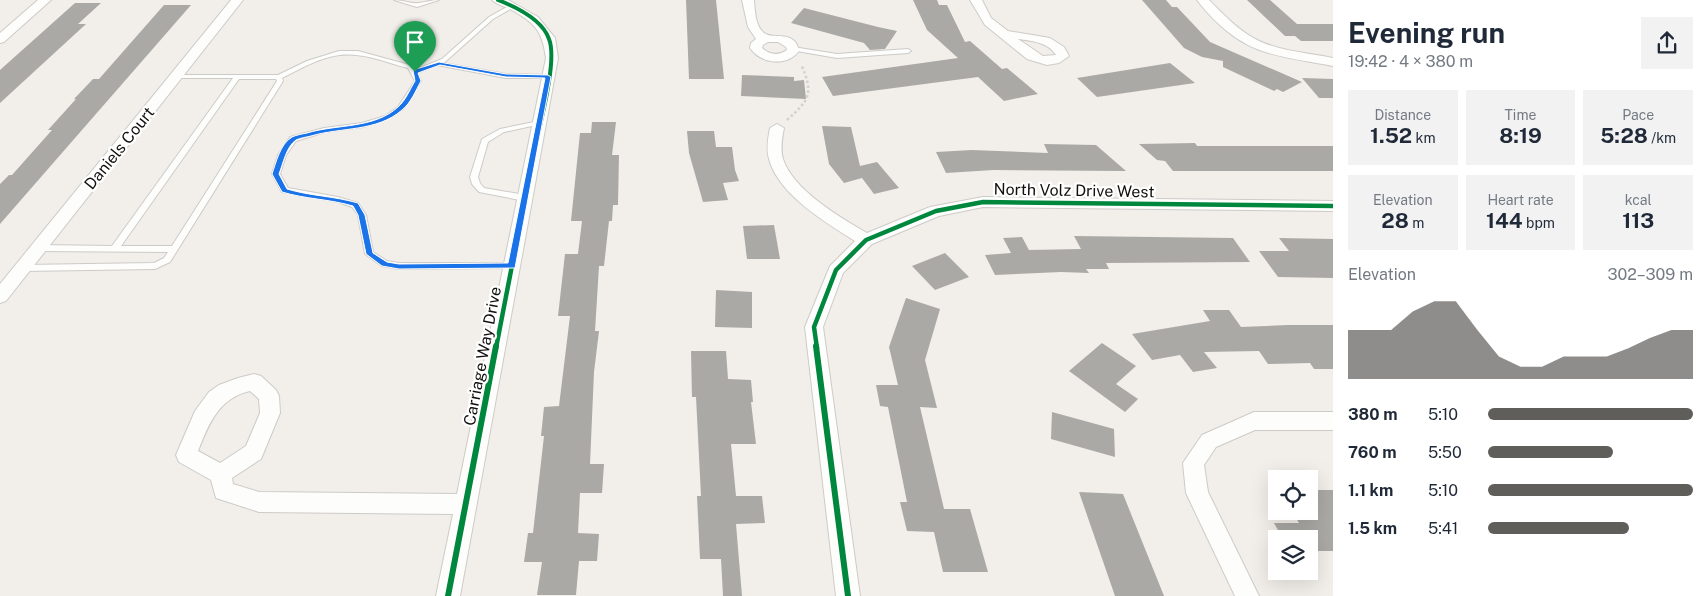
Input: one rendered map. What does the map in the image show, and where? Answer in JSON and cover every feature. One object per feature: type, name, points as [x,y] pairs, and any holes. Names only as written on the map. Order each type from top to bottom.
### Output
[{"type":"street","points":[[0,39],[45,0]]},
{"type":"street","name":"Daniels Court","points":[[0,296],[237,0]]},
{"type":"street","points":[[748,0],[753,27],[758,35],[764,39]]},
{"type":"street","points":[[976,0],[987,20],[1004,34]]},
{"type":"street","points":[[1203,0],[1241,37],[1264,47],[1333,62]]},
{"type":"street","name":"Carriage Way Drive","points":[[448,596],[552,58],[549,39],[538,25],[505,3]]},
{"type":"street","points":[[764,39],[781,39],[788,42],[793,50],[788,55],[780,58],[764,55],[756,48],[757,43],[764,39]]},
{"type":"street","points":[[777,128],[775,142],[777,162],[790,184],[831,219],[866,240]]},
{"type":"street","name":"North Volz Drive West","points":[[848,596],[814,327],[836,270],[866,240],[936,211],[983,202],[1333,206]]},
{"type":"street","points":[[254,382],[269,396],[270,413],[254,452],[221,474],[186,455],[204,413],[221,392],[237,384],[254,382]]},
{"type":"street","points":[[1247,596],[1196,493],[1193,463],[1209,441],[1254,420],[1331,421]]},
{"type":"street","points":[[221,474],[224,491],[259,502],[466,504]]},
{"type":"lane","points":[[397,0],[417,5],[436,0]]},
{"type":"lane","points":[[415,72],[439,64],[491,18],[505,3]]},
{"type":"lane","points":[[793,50],[837,56],[908,51]]},
{"type":"lane","points":[[176,76],[279,77],[309,62],[339,52],[358,52],[411,66],[418,81],[401,108],[387,117],[363,125],[324,130],[294,139],[282,155],[276,174],[279,182],[285,190],[302,196],[336,199],[355,204],[362,215],[369,254],[385,264],[399,266],[512,266]]},
{"type":"lane","points":[[439,64],[506,76],[548,77]]},
{"type":"lane","points":[[116,248],[236,77]]},
{"type":"lane","points":[[23,268],[156,266],[167,260],[280,81],[279,77]]},
{"type":"lane","points":[[525,198],[482,190],[476,184],[474,177],[485,141],[493,134],[502,130],[539,123]]},
{"type":"lane","points":[[38,248],[175,249]]},
{"type":"path","points":[[777,128],[805,104],[809,83],[804,68],[793,50]]},
{"type":"building","points":[[686,0],[716,0],[724,79],[689,79]]},
{"type":"building","points":[[913,0],[937,0],[939,5],[947,5],[965,42],[970,41],[1002,69],[1007,68],[1038,94],[1004,101],[978,77],[833,96],[822,77],[958,58],[927,30]]},
{"type":"building","points":[[1142,0],[1166,0],[1172,7],[1177,7],[1210,42],[1302,82],[1283,92],[1277,89],[1274,91],[1223,67],[1223,61],[1202,57],[1184,48]]},
{"type":"building","points":[[1247,0],[1270,0],[1297,24],[1333,24],[1333,41],[1301,41],[1295,36],[1285,36]]},
{"type":"building","points":[[75,3],[101,3],[78,24],[86,24],[0,103],[0,70]]},
{"type":"building","points":[[164,5],[191,5],[0,224],[0,184],[9,175],[12,175],[52,130],[48,130],[76,99],[74,99],[93,79],[99,79]]},
{"type":"building","points":[[804,8],[897,31],[885,49],[870,50],[864,43],[791,23]]},
{"type":"building","points":[[1170,63],[1195,83],[1097,97],[1077,78]]},
{"type":"building","points":[[742,75],[794,77],[794,81],[804,80],[806,99],[741,96]]},
{"type":"building","points":[[1302,78],[1333,79],[1333,98],[1319,98]]},
{"type":"building","points":[[592,122],[616,122],[612,155],[619,155],[618,205],[613,205],[612,221],[609,221],[604,266],[599,266],[595,331],[599,331],[594,372],[590,464],[604,464],[602,493],[580,493],[578,533],[599,534],[597,561],[579,561],[576,595],[537,595],[542,562],[524,562],[528,533],[533,533],[544,436],[541,436],[544,407],[559,406],[570,316],[558,316],[565,254],[578,254],[582,221],[571,221],[580,133],[591,133]]},
{"type":"building","points":[[822,126],[851,127],[860,166],[877,162],[899,188],[874,194],[862,178],[844,183],[829,164]]},
{"type":"building","points":[[687,131],[714,131],[716,147],[732,147],[735,170],[739,181],[723,183],[728,200],[703,202],[689,153]]},
{"type":"building","points":[[1195,143],[1197,146],[1333,146],[1333,171],[1173,171],[1165,161],[1157,160],[1139,144]]},
{"type":"building","points":[[1044,144],[1096,145],[1126,171],[993,170],[946,173],[936,152],[972,150],[1048,153]]},
{"type":"building","points":[[774,225],[780,259],[747,259],[743,226]]},
{"type":"building","points":[[1074,236],[1233,238],[1250,262],[1106,263],[1109,269],[1086,269],[1089,273],[1061,272],[995,275],[985,255],[1011,253],[1003,238],[1022,237],[1029,250],[1081,249]]},
{"type":"building","points":[[1279,238],[1333,239],[1333,278],[1278,277],[1259,251],[1289,251]]},
{"type":"building","points":[[945,253],[969,277],[935,290],[912,266]]},
{"type":"building","points":[[716,290],[752,292],[752,328],[715,327]]},
{"type":"building","points":[[906,298],[940,309],[925,360],[937,408],[920,407],[944,509],[970,509],[988,572],[943,572],[934,532],[907,531],[900,502],[907,502],[888,407],[880,406],[876,385],[898,385],[889,347]]},
{"type":"building","points":[[1203,310],[1229,310],[1241,327],[1333,325],[1333,369],[1314,369],[1310,363],[1268,364],[1259,351],[1204,352],[1217,368],[1193,372],[1180,355],[1152,360],[1132,334],[1210,321]]},
{"type":"building","points":[[1102,343],[1136,366],[1116,384],[1138,399],[1125,412],[1069,371]]},
{"type":"building","points":[[691,351],[726,351],[728,379],[751,380],[753,402],[751,402],[756,444],[731,444],[736,496],[762,496],[765,523],[736,524],[742,596],[723,596],[721,559],[700,559],[697,496],[701,496],[696,397],[692,397]]},
{"type":"building","points":[[1052,412],[1114,429],[1115,457],[1051,439]]},
{"type":"building","points":[[1318,490],[1333,490],[1333,551],[1318,551],[1318,530],[1278,530],[1274,523],[1299,523],[1297,520],[1318,520]]},
{"type":"building","points":[[1079,492],[1123,494],[1164,596],[1115,596]]},
{"type":"cycle path","points":[[448,596],[552,58],[549,38],[540,25],[519,10],[498,0]]},
{"type":"cycle path","points":[[848,596],[814,327],[836,270],[866,240],[936,211],[983,202],[1333,206]]},
{"type":"route","points":[[439,64],[506,76],[548,77],[512,266],[399,266],[385,264],[377,261],[369,254],[362,215],[355,204],[336,199],[302,196],[285,190],[279,182],[276,174],[282,155],[294,139],[324,130],[363,125],[387,117],[401,108],[407,99],[418,81],[415,72],[439,64]]}]
